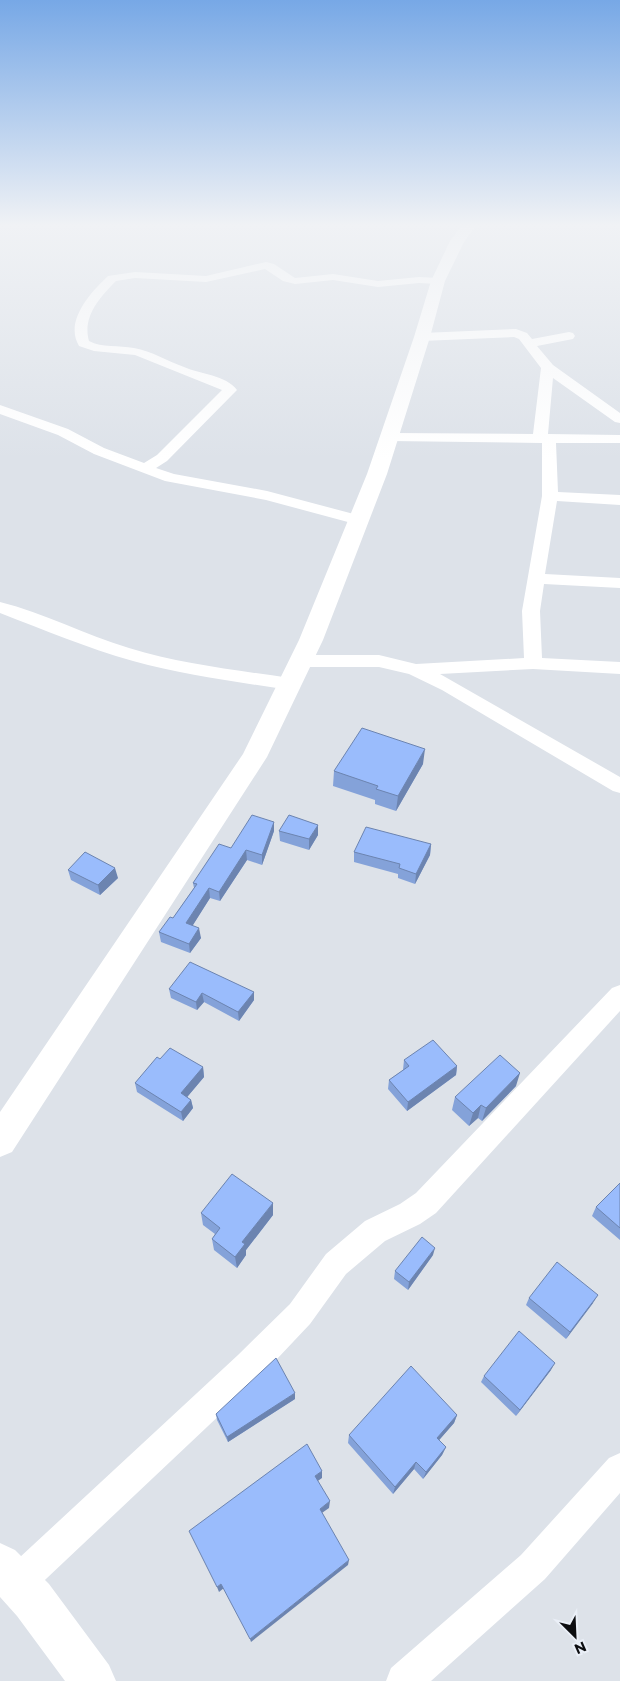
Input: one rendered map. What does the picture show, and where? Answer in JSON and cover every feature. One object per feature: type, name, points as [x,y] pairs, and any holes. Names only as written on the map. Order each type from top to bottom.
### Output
[{"type":"main road","points":[[0,1141],[254,757],[301,661],[359,520],[390,437],[432,302]]},
{"type":"main road","points":[[8,1574],[33,1600],[93,1681]]},
{"type":"street","points":[[92,302],[83,314],[80,327],[82,343],[96,348],[134,351],[230,390],[162,458],[144,469]]},
{"type":"street","points":[[422,337],[516,333],[523,336],[548,368],[618,415]]},
{"type":"street","points":[[528,344],[569,336]]},
{"type":"street","points":[[533,663],[531,611],[550,496],[545,439],[548,368]]},
{"type":"street","points":[[0,409],[63,432],[99,451],[170,478],[267,496],[359,520]]},
{"type":"street","points":[[390,437],[620,438]]},
{"type":"street","points":[[550,496],[620,500]]},
{"type":"street","points":[[536,579],[620,583]]},
{"type":"street","points":[[0,607],[103,646],[141,657],[181,667],[290,684]]},
{"type":"street","points":[[301,661],[378,661],[415,670],[449,686],[620,786]]},
{"type":"street","points":[[415,670],[533,663],[620,668]]},
{"type":"street","points":[[8,1574],[249,1366],[300,1314],[336,1264],[375,1231],[410,1214],[426,1203],[620,995]]},
{"type":"street","points":[[404,1681],[533,1567],[620,1469]]},
{"type":"building","points":[[362,728],[425,749],[398,796],[376,789],[378,786],[334,771]]},
{"type":"building","points":[[252,815],[274,822],[262,855],[246,850],[219,892],[209,888],[186,923],[199,928],[189,944],[159,932],[170,917],[173,918],[197,884],[193,883],[219,844],[231,848]]},
{"type":"building","points":[[289,815],[318,825],[309,839],[279,831]]},
{"type":"building","points":[[366,827],[431,844],[416,874],[399,868],[400,864],[354,852]]},
{"type":"building","points":[[85,852],[115,868],[98,885],[68,870]]},
{"type":"building","points":[[190,962],[254,992],[238,1012],[202,993],[196,1002],[169,989]]},
{"type":"building","points":[[433,1040],[457,1066],[408,1102],[389,1080],[409,1066],[404,1060]]},
{"type":"building","points":[[170,1048],[203,1067],[181,1093],[191,1100],[181,1112],[135,1083],[157,1057],[160,1059]]},
{"type":"building","points":[[500,1055],[520,1073],[486,1108],[481,1105],[473,1113],[455,1097]]},
{"type":"building","points":[[232,1174],[273,1203],[242,1242],[245,1244],[235,1257],[212,1239],[220,1228],[201,1213]]},
{"type":"building","points":[[620,1183],[620,1228],[596,1207]]},
{"type":"building","points":[[422,1237],[435,1248],[409,1282],[395,1271]]},
{"type":"building","points":[[557,1262],[598,1295],[570,1332],[529,1298]]},
{"type":"building","points":[[519,1331],[555,1363],[520,1410],[484,1376]]},
{"type":"building","points":[[276,1358],[295,1393],[227,1437],[216,1414]]},
{"type":"building","points":[[411,1366],[457,1415],[437,1438],[446,1447],[426,1472],[416,1462],[395,1487],[349,1435]]},
{"type":"building","points":[[307,1444],[322,1471],[315,1476],[330,1501],[320,1509],[349,1560],[250,1639],[221,1584],[217,1587],[189,1531]]}]
